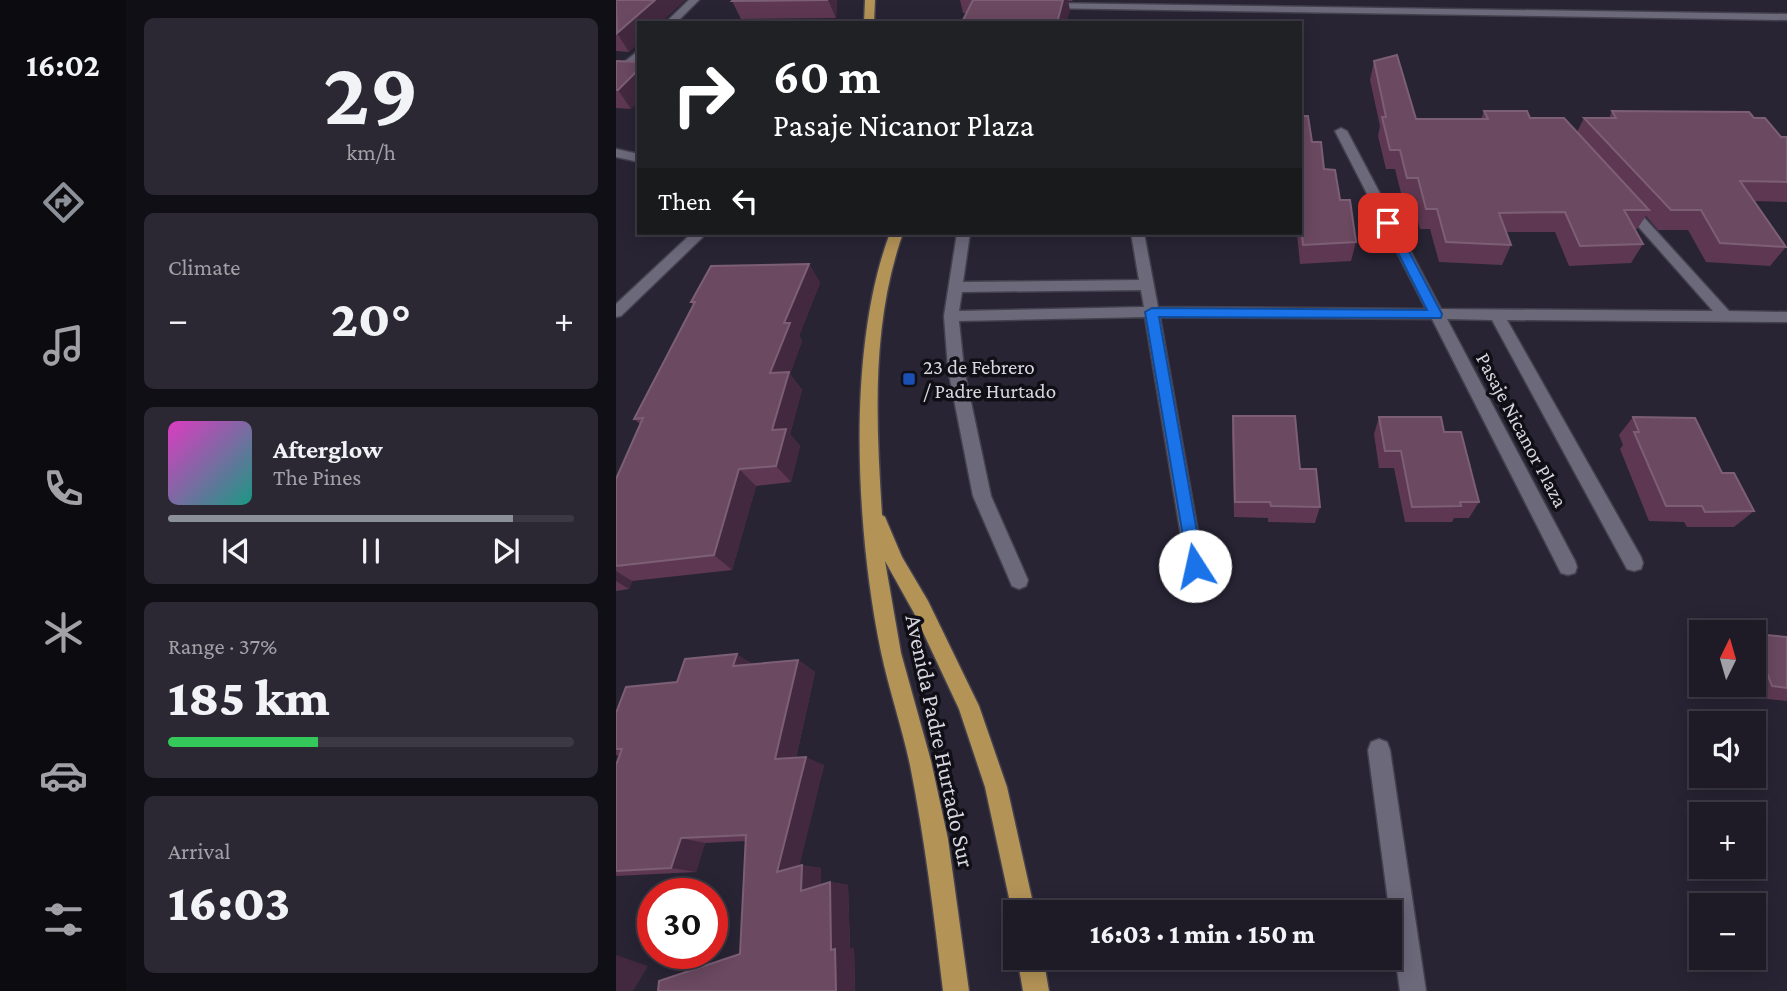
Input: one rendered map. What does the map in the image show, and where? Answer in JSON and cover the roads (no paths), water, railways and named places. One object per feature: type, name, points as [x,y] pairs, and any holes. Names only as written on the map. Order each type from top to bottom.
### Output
[{"type":"main road","points":[[869,21],[870,0]]},
{"type":"main road","name":"Avenida Padre Hurtado Sur","points":[[895,235],[885,264],[870,352],[868,398],[879,590],[891,653],[936,839],[956,991]]},
{"type":"main road","name":"Avenida Padre Hurtado Sur","points":[[873,502],[894,561],[921,607],[969,706],[996,787],[1020,900]]},
{"type":"main road","points":[[1032,970],[1036,991]]},
{"type":"street","points":[[672,21],[694,0]]},
{"type":"street","points":[[1031,5],[1787,17]]},
{"type":"street","points":[[1621,5],[1637,15]]},
{"type":"street","points":[[1205,8],[1205,21]]},
{"type":"street","points":[[616,75],[637,55]]},
{"type":"street","name":"Pasaje Nicanor Plaza","points":[[1341,131],[1568,567]]},
{"type":"street","points":[[616,153],[637,158]]},
{"type":"street","points":[[1617,195],[1725,316]]},
{"type":"street","points":[[616,312],[698,235]]},
{"type":"street","points":[[963,235],[951,316],[956,369],[982,496],[1019,580]]},
{"type":"street","points":[[1138,235],[1195,566]]},
{"type":"street","points":[[954,287],[1147,285]]},
{"type":"street","points":[[951,316],[1152,312],[1725,316],[1785,319]]},
{"type":"street","name":"Pasaje Nicanor Plaza","points":[[1497,315],[1634,563]]},
{"type":"street","points":[[1379,750],[1413,991]]},
{"type":"place","name":"23 de Febrero / Padre Hurtado","points":[[909,379]]}]
